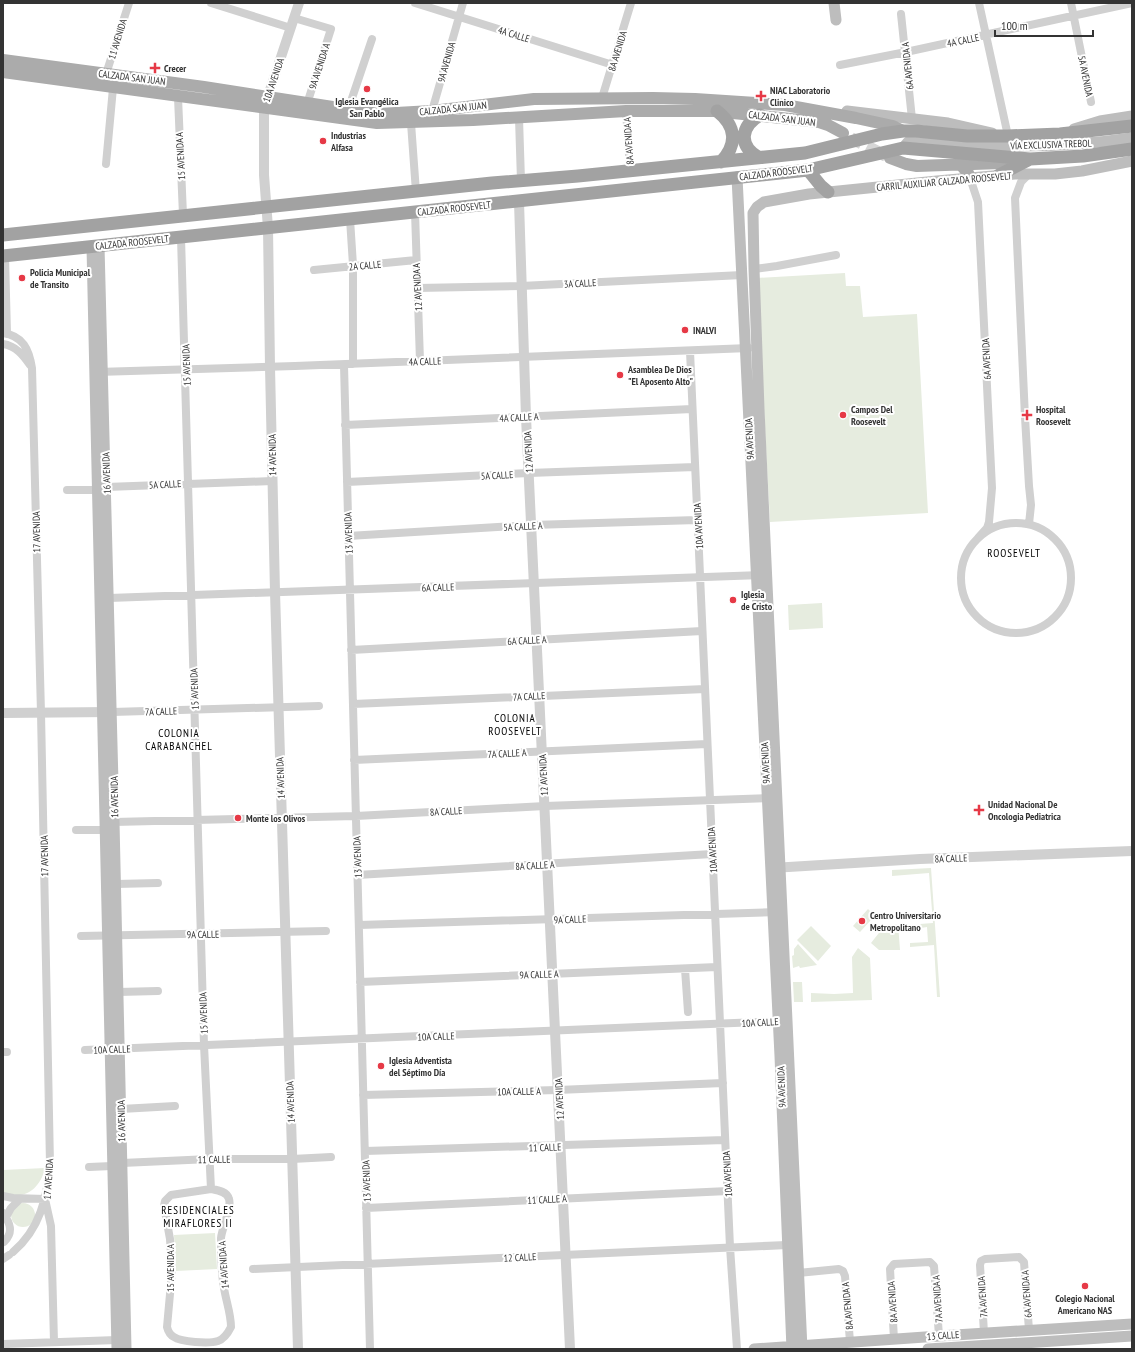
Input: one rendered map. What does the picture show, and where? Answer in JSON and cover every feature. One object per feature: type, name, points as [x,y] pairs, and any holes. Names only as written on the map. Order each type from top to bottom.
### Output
[{"type":"highway","points":[[717,111],[729,123],[732,131],[731,148],[727,156],[721,162]]},
{"type":"highway","points":[[758,157],[747,147],[745,132],[748,124],[760,115]]},
{"type":"highway","name":"CALZADA ROOSEVELT","points":[[3,235],[521,181],[721,162],[806,152],[897,132],[916,131],[968,136],[1008,136],[1060,134],[1132,126]]},
{"type":"highway","name":"CALZADA ROOSEVELT","points":[[4,256],[808,170],[903,148],[1030,159],[1082,156],[1132,149]]},
{"type":"highway","points":[[999,175],[1030,159]]},
{"type":"highway","points":[[808,170],[828,192]]},
{"type":"main road","points":[[834,3],[836,20]]},
{"type":"main road","name":"CALZADA SAN JUAN","points":[[3,60],[268,96],[307,104],[378,114],[519,118],[626,111],[717,111],[819,122],[843,133]]},
{"type":"main road","name":"CALZADA SAN JUAN","points":[[3,72],[378,123],[411,123],[433,116],[534,99],[695,99],[785,105],[892,126],[897,132]]},
{"type":"main road","points":[[785,105],[948,123],[1008,136]]},
{"type":"main road","points":[[1060,134],[1100,121],[1132,116]]},
{"type":"main road","name":"CALZADA ROOSEVELT","points":[[897,132],[906,137],[941,140],[970,145]]},
{"type":"main road","name":"VÍA EXCLUSIVA TREBOL","points":[[970,145],[1076,144],[1132,138]]},
{"type":"main road","name":"CALZADA ROOSEVELT","points":[[903,148],[908,142],[941,145],[970,145]]},
{"type":"main road","points":[[890,158],[911,165],[1002,163],[1030,159]]},
{"type":"main road","name":"CARRIL AUXILIAR CALZADA ROOSEVELT","points":[[757,207],[761,203],[767,201],[828,192],[999,175],[1028,175],[1082,171],[1132,161]]},
{"type":"main road","points":[[960,165],[968,173],[970,178]]},
{"type":"main road","name":"9A AVENIDA","points":[[737,177],[742,275],[751,348],[782,1021],[798,1273],[797,1348]]},
{"type":"main road","name":"9A AVENIDA","points":[[751,348],[754,269],[753,215],[757,207]]},
{"type":"main road","name":"16 AVENIDA","points":[[95,246],[107,712],[114,822],[116,884],[112,936],[118,992],[115,1049],[121,1109],[117,1165],[126,1349]]},
{"type":"main road","name":"16 AVENIDA","points":[[102,488],[109,598],[105,830],[112,936],[115,1049],[117,1165],[117,1345]]},
{"type":"main road","name":"9A AVENIDA","points":[[784,1056],[787,1245],[797,1348]]},
{"type":"main road","name":"13 CALLE","points":[[754,1349],[797,1348],[850,1342],[1132,1324]]},
{"type":"main road","name":"13 CALLE","points":[[928,1349],[1018,1344],[1057,1345],[1132,1336]]},
{"type":"main road","points":[[1002,1349],[1018,1344]]},
{"type":"street","name":"11 AVENIDA","points":[[106,74],[129,3]]},
{"type":"street","points":[[211,3],[291,28]]},
{"type":"street","name":"10A AVENIDA","points":[[266,208],[264,175],[264,108],[299,3]]},
{"type":"street","name":"4A CALLE","points":[[415,3],[613,64]]},
{"type":"street","name":"9A AVENIDA","points":[[433,116],[458,17],[463,3]]},
{"type":"street","points":[[979,3],[1008,136]]},
{"type":"street","name":"5A AVENIDA","points":[[1071,3],[1091,102]]},
{"type":"street","name":"4A CALLE","points":[[840,65],[1132,3]]},
{"type":"street","name":"8A AVENIDA","points":[[602,98],[629,4]]},
{"type":"street","name":"6A AVENIDA A","points":[[901,14],[912,119]]},
{"type":"street","name":"9A AVENIDA A","points":[[294,18],[331,29],[307,104]]},
{"type":"street","points":[[348,110],[372,39]]},
{"type":"street","points":[[106,164],[113,88]]},
{"type":"street","name":"15 AVENIDA A","points":[[178,97],[183,216]]},
{"type":"street","name":"8A AVENIDA A","points":[[626,111],[630,170]]},
{"type":"street","points":[[519,118],[521,181]]},
{"type":"street","points":[[411,123],[416,192]]},
{"type":"street","points":[[1028,175],[1021,182],[1015,198],[1025,417],[1032,505],[1029,524]]},
{"type":"street","name":"6A AVENIDA","points":[[970,178],[978,202],[992,488],[989,522],[987,528],[978,538]]},
{"type":"street","name":"12 AVENIDA","points":[[519,202],[526,417],[570,1349]]},
{"type":"street","name":"14 AVENIDA","points":[[266,208],[268,228],[272,480],[278,707],[298,1349]]},
{"type":"street","name":"12 AVENIDA A","points":[[415,212],[420,361]]},
{"type":"street","points":[[350,220],[353,364]]},
{"type":"street","name":"15 AVENIDA","points":[[182,237],[204,1046],[211,1189]]},
{"type":"street","points":[[754,269],[836,255]]},
{"type":"street","name":"17 AVENIDA","points":[[4,256],[5,333],[15,336],[23,343],[30,354],[32,368],[50,1164],[45,1199],[52,1233],[54,1342]]},
{"type":"street","name":"2A CALLE","points":[[314,270],[416,260]]},
{"type":"street","name":"3A CALLE","points":[[417,288],[521,286],[742,275]]},
{"type":"street","points":[[3,344],[9,345],[21,352],[32,368]]},
{"type":"street","name":"4A CALLE","points":[[99,372],[525,358],[751,348]]},
{"type":"street","name":"10A AVENIDA","points":[[690,351],[717,967],[736,1349]]},
{"type":"street","name":"13 AVENIDA","points":[[344,364],[370,1349]]},
{"type":"street","name":"4A CALLE A","points":[[345,425],[692,409]]},
{"type":"street","name":"5A CALLE","points":[[347,482],[695,467]]},
{"type":"street","name":"5A CALLE","points":[[67,490],[272,480]]},
{"type":"street","name":"5A CALLE A","points":[[348,536],[532,525],[697,520]]},
{"type":"street","points":[[1016,523],[1029,524],[1042,529],[1053,537],[1062,547],[1068,558],[1071,578],[1068,597],[1062,609],[1054,619],[1043,627],[1030,632],[1017,634],[992,628],[980,621],[971,612],[961,588],[961,570],[964,558],[970,547],[978,538],[989,530],[1002,525],[1016,523]]},
{"type":"street","name":"6A CALLE","points":[[109,598],[761,575]]},
{"type":"street","name":"6A CALLE A","points":[[352,650],[702,631]]},
{"type":"street","name":"7A CALLE","points":[[353,704],[705,688]]},
{"type":"street","name":"7A CALLE","points":[[3,713],[107,712],[319,706]]},
{"type":"street","name":"7A CALLE A","points":[[354,760],[707,744]]},
{"type":"street","name":"8A CALLE","points":[[114,822],[356,816],[545,806],[772,798]]},
{"type":"street","points":[[76,830],[105,830]]},
{"type":"street","name":"8A CALLE","points":[[775,868],[920,859],[1132,851]]},
{"type":"street","name":"8A CALLE A","points":[[358,875],[712,854]]},
{"type":"street","points":[[116,884],[158,883]]},
{"type":"street","name":"9A CALLE","points":[[359,926],[777,912]]},
{"type":"street","name":"9A CALLE","points":[[81,936],[326,931]]},
{"type":"street","name":"9A CALLE A","points":[[360,982],[717,967]]},
{"type":"street","points":[[685,969],[688,1012]]},
{"type":"street","points":[[118,992],[158,991]]},
{"type":"street","name":"10A CALLE","points":[[85,1050],[782,1021]]},
{"type":"street","name":"10A CALLE A","points":[[363,1095],[558,1090],[723,1083]]},
{"type":"street","points":[[121,1109],[175,1106]]},
{"type":"street","name":"11 CALLE","points":[[365,1152],[725,1140]]},
{"type":"street","name":"11 CALLE","points":[[89,1167],[210,1158],[292,1159],[331,1157]]},
{"type":"street","name":"15 AVENIDA A","points":[[195,1345],[175,1338],[168,1332],[167,1323],[172,1283],[172,1255],[164,1209],[165,1201],[169,1196],[211,1189]]},
{"type":"street","name":"14 AVENIDA A","points":[[195,1345],[217,1341],[227,1334],[231,1327],[223,1282],[221,1238],[229,1203],[228,1197],[221,1191],[211,1189]]},
{"type":"street","name":"11 CALLE A","points":[[366,1208],[728,1191]]},
{"type":"street","points":[[3,1196],[20,1199],[45,1199],[35,1226],[23,1242],[8,1255]]},
{"type":"street","points":[[4,1242],[9,1235],[10,1229],[9,1223],[4,1215],[20,1199]]},
{"type":"street","points":[[35,1226],[43,1225],[50,1229],[52,1233]]},
{"type":"street","name":"12 CALLE","points":[[253,1269],[787,1245]]},
{"type":"street","name":"6A AVENIDA A","points":[[981,1261],[992,1258],[1019,1257],[1022,1259],[1024,1262],[1029,1330]]},
{"type":"street","name":"7A AVENIDA","points":[[981,1261],[984,1333]]},
{"type":"street","name":"7A AVENIDA A","points":[[891,1266],[894,1264],[932,1263],[934,1266],[939,1336]]},
{"type":"street","name":"8A AVENIDA","points":[[891,1266],[894,1339]]},
{"type":"street","name":"8A AVENIDA A","points":[[798,1273],[839,1269],[843,1271],[845,1276],[850,1342]]},
{"type":"street","points":[[5,1349],[3,1344],[54,1342],[117,1345]]},
{"type":"shaded area","name":"Campos Del Roosevelt","points":[[845,273],[846,286],[860,286],[863,317],[917,314],[928,513],[770,522],[757,278]]},
{"type":"shaded area","points":[[822,603],[823,628],[789,630],[788,605]]},
{"type":"shaded area","points":[[931,868],[940,997],[937,997],[934,945],[910,947],[910,943],[928,942],[927,927],[921,928],[920,924],[933,923],[929,873],[892,876],[892,870]]},
{"type":"shaded area","points":[[868,909],[871,912],[871,920],[860,932],[853,926]]},
{"type":"shaded area","points":[[886,924],[898,924],[900,950],[879,950],[871,943]]},
{"type":"shaded area","points":[[811,926],[831,946],[818,961],[797,940]]},
{"type":"shaded area","points":[[798,944],[817,965],[800,968],[799,966],[793,968],[792,956],[794,955],[794,949]]},
{"type":"shaded area","points":[[858,948],[870,958],[872,1000],[811,1002],[811,993],[853,993],[852,957]]},
{"type":"shaded area","points":[[793,982],[802,982],[803,1002],[794,1002]]},
{"type":"shaded area","points":[[45,1168],[39,1183],[31,1191],[22,1195],[3,1193],[3,1170]]},
{"type":"shaded area","points":[[23,1203],[31,1207],[35,1215],[31,1223],[23,1227],[15,1223],[11,1215],[15,1207]]},
{"type":"shaded area","points":[[215,1233],[217,1269],[176,1271],[174,1235]]},
{"type":"tunnel","points":[[851,138],[886,156]]},
{"type":"place","name":"Crecer","points":[[155,68]]},
{"type":"place","name":"Iglesia Evangélica San Pablo","points":[[367,89]]},
{"type":"place","name":"NIAC Laboratorio Clinico","points":[[761,96]]},
{"type":"place","name":"Industrias Alfasa","points":[[323,141]]},
{"type":"place","name":"Policia Municipal de Transito","points":[[22,278]]},
{"type":"place","name":"INALVI","points":[[685,330]]},
{"type":"place","name":"Asamblea De Dios \"El Aposento Alto\"","points":[[620,375]]},
{"type":"place","name":"Campos Del Roosevelt","points":[[843,415]]},
{"type":"place","name":"Hospital Roosevelt","points":[[1027,415]]},
{"type":"place","name":"Iglesia de Cristo","points":[[733,600]]},
{"type":"place","name":"Unidad Nacional De Oncologia Pediatrica","points":[[979,810]]},
{"type":"place","name":"Monte los Olivos","points":[[238,818]]},
{"type":"place","name":"Centro Universitario Metropolitano","points":[[862,921]]},
{"type":"place","name":"Iglesia Adventista del Séptimo Día","points":[[381,1066]]},
{"type":"place","name":"Colegio Nacional Americano NAS","points":[[1085,1286]]},
{"type":"district","name":"ROOSEVELT","points":[[1014,553]]},
{"type":"district","name":"COLONIA ROOSEVELT","points":[[515,724]]},
{"type":"district","name":"COLONIA CARABANCHEL","points":[[179,739]]},
{"type":"district","name":"RESIDENCIALES MIRAFLORES II","points":[[198,1216]]}]
